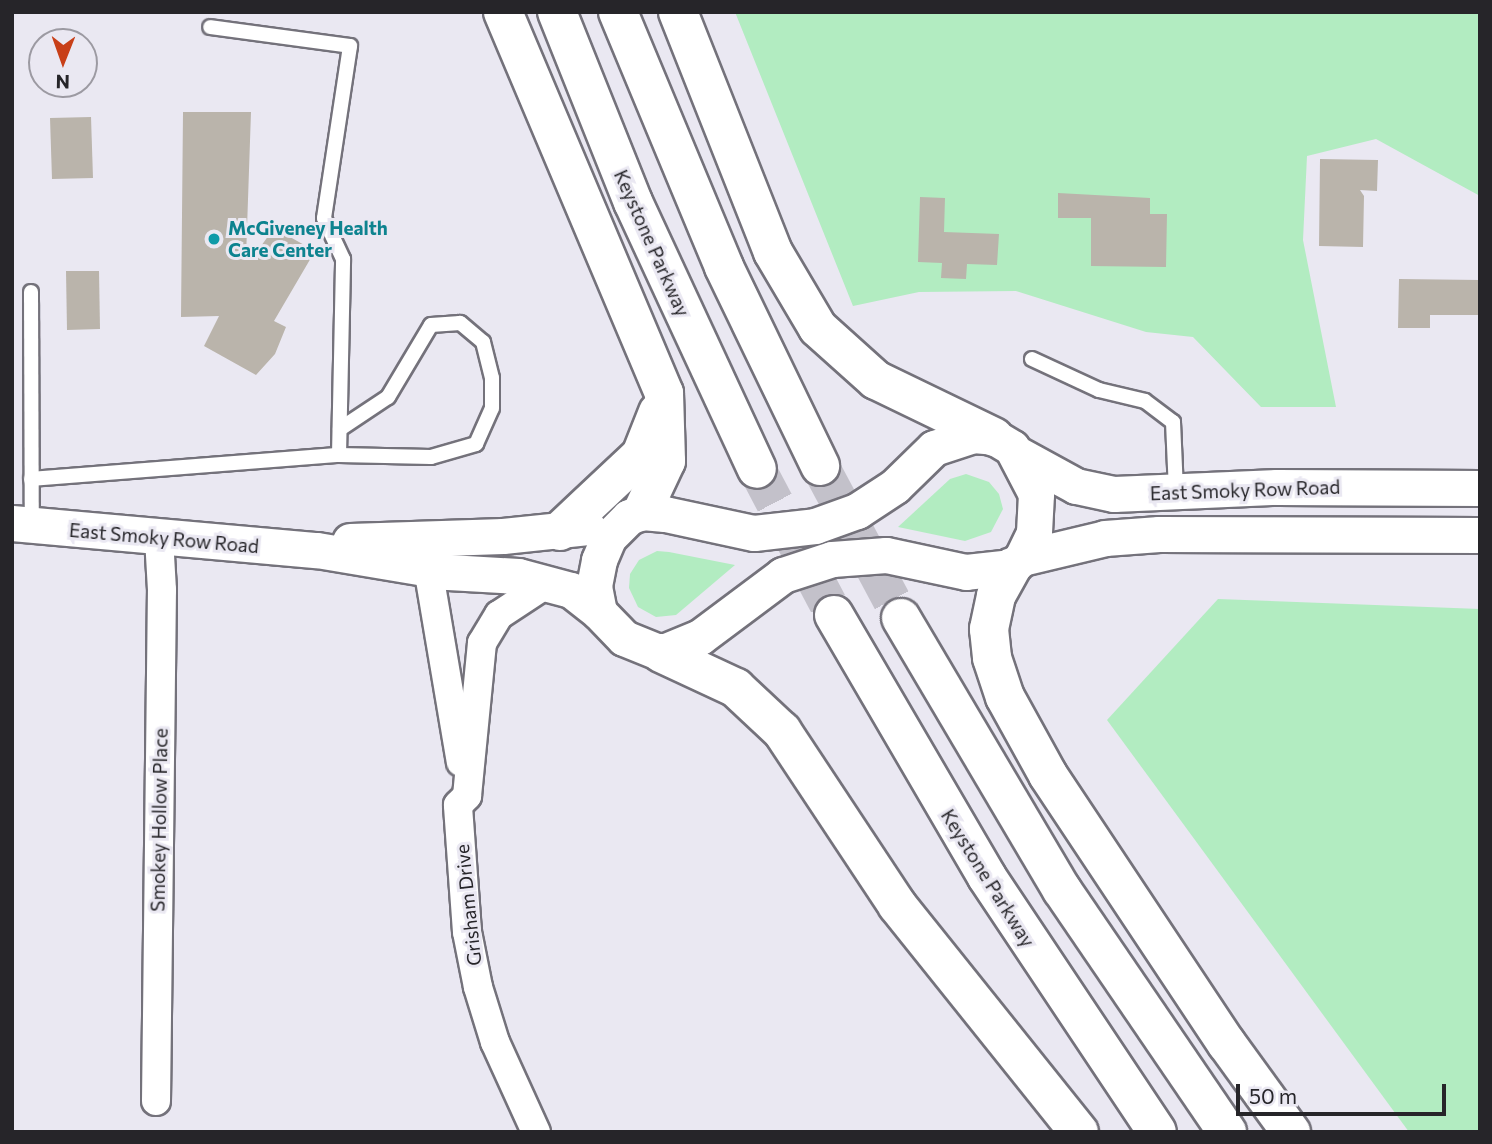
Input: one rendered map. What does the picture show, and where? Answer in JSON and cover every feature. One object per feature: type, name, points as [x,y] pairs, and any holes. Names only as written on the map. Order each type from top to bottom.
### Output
[{"type":"highway","points":[[503,12],[664,393],[666,461],[630,518]]},
{"type":"highway","name":"Keystone Parkway","points":[[557,12],[638,213],[757,469]]},
{"type":"highway","points":[[618,12],[724,267],[820,466]]},
{"type":"highway","points":[[678,12],[773,252],[818,328],[876,380],[1007,446]]},
{"type":"highway","points":[[560,531],[641,455],[664,393]]},
{"type":"highway","points":[[1017,562],[996,596],[989,629],[992,659],[1005,697],[1048,775],[1227,1044],[1291,1132]]},
{"type":"highway","name":"Keystone Parkway","points":[[834,615],[987,877],[1157,1132]]},
{"type":"highway","points":[[901,618],[1075,911],[1227,1132]]},
{"type":"highway","points":[[660,653],[736,688],[782,731],[897,905],[1079,1132]]},
{"type":"street","name":"East Smoky Row Road","points":[[426,564],[560,531],[630,518],[754,533],[797,530],[857,511],[895,486],[934,448],[973,435],[1007,446],[1093,492],[1480,488]]},
{"type":"street","points":[[1007,446],[1037,504],[1034,533],[1017,562]]},
{"type":"street","points":[[599,612],[595,572],[608,537],[630,518]]},
{"type":"street","name":"East Smoky Row Road","points":[[22,524],[317,550],[353,541],[426,564],[549,582],[570,590],[599,612],[624,638],[660,653]]},
{"type":"street","points":[[660,653],[700,637],[783,575],[832,559],[886,555],[967,572],[1017,562],[1105,538],[1159,534],[1480,536]]},
{"type":"street","name":"Smokey Hollow Place","points":[[156,1101],[162,597],[159,538]]},
{"type":"street","name":"Grisham Drive","points":[[426,564],[467,796]]},
{"type":"street","name":"Grisham Drive","points":[[536,1132],[495,1041],[478,987],[461,859],[458,806],[467,796],[482,643],[499,615],[549,582]]},
{"type":"lane","points":[[210,27],[350,46],[324,218],[343,259],[339,455]]},
{"type":"lane","points":[[22,524],[31,479],[31,292]]},
{"type":"lane","points":[[31,479],[339,455],[431,457],[476,444],[492,408],[492,378],[483,342],[460,323],[431,325],[388,397],[340,429]]},
{"type":"lane","points":[[1032,359],[1099,390],[1145,401],[1173,422],[1176,491]]},
{"type":"green space","points":[[735,12],[1480,12],[1480,196],[1376,139],[1307,156],[1303,240],[1336,407],[1261,407],[1193,337],[1146,332],[1016,291],[919,292],[853,306]]},
{"type":"green space","points":[[966,474],[989,482],[999,494],[1003,509],[991,532],[965,541],[898,527],[950,479]]},
{"type":"green space","points":[[657,551],[735,565],[676,615],[656,617],[638,607],[629,588],[630,574],[639,560]]},
{"type":"green space","points":[[1218,599],[1480,609],[1480,1132],[1409,1132],[1107,720]]},
{"type":"building","name":"McGiveney Health Care Center","points":[[183,112],[251,112],[246,258],[251,260],[274,228],[315,251],[274,321],[286,327],[275,354],[256,375],[204,346],[219,316],[181,317]]},
{"type":"building","points":[[91,117],[93,178],[52,179],[50,118]]},
{"type":"building","points":[[1320,159],[1378,160],[1377,191],[1360,190],[1364,196],[1363,247],[1319,246]]},
{"type":"building","points":[[1058,193],[1150,198],[1150,214],[1167,214],[1166,267],[1091,266],[1091,218],[1058,218]]},
{"type":"building","points":[[920,197],[945,198],[944,232],[999,234],[997,265],[967,264],[966,279],[941,278],[942,263],[918,262]]},
{"type":"building","points":[[66,271],[99,271],[100,329],[67,330]]},
{"type":"building","points":[[1399,279],[1480,280],[1480,315],[1430,315],[1430,328],[1398,328]]},
{"type":"tunnel","points":[[820,466],[901,618]]},
{"type":"tunnel","points":[[757,469],[834,615]]},
{"type":"place","name":"McGiveney Health Care Center","points":[[214,239]]}]
